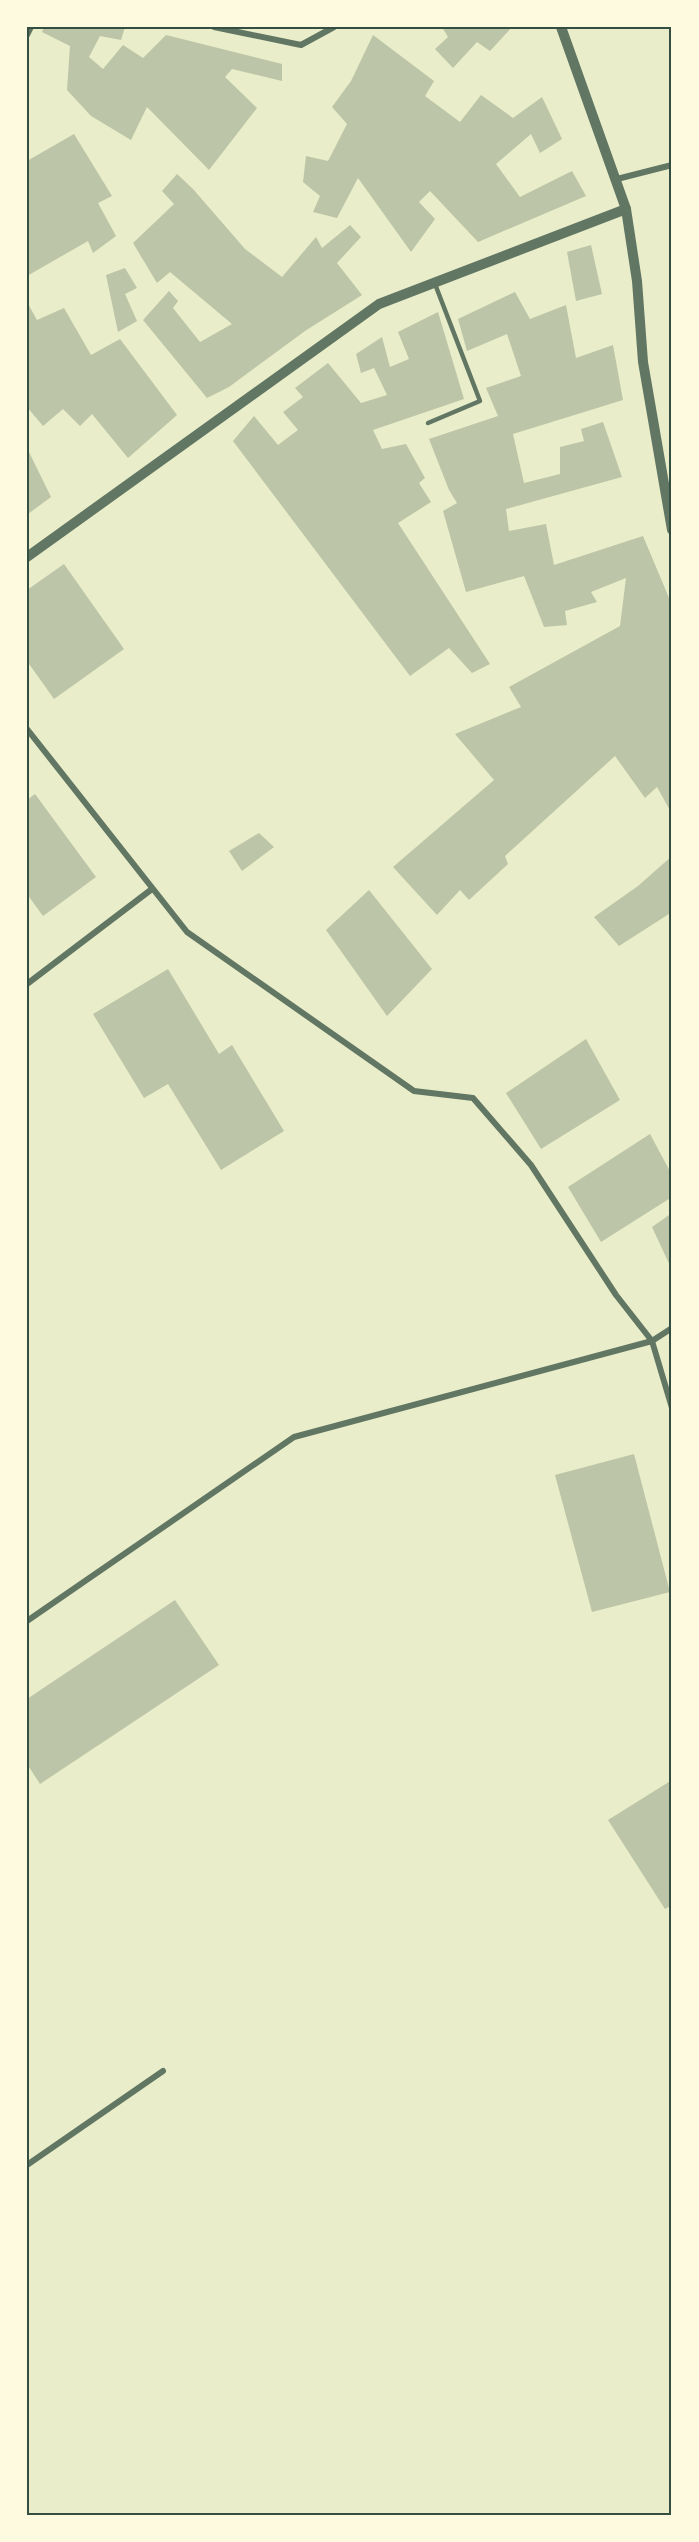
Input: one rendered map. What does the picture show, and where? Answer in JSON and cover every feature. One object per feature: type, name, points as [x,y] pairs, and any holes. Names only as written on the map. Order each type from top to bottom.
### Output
[{"type":"street","points":[[27,35],[31,27]]},
{"type":"street","points":[[214,27],[301,45],[334,27]]},
{"type":"street","points":[[561,27],[626,209],[637,281],[643,362],[672,530]]},
{"type":"street","points":[[617,179],[672,165]]},
{"type":"street","points":[[27,558],[379,304],[626,209]]},
{"type":"street","points":[[27,729],[187,932],[414,1091],[473,1098],[531,1165],[616,1295],[652,1341],[672,1408]]},
{"type":"street","points":[[27,984],[152,889]]},
{"type":"street","points":[[27,1621],[294,1437],[652,1341],[672,1328]]},
{"type":"street","points":[[27,2165],[163,2071]]},
{"type":"lane","points":[[428,423],[480,401],[435,283]]},
{"type":"building","points":[[44,27],[125,27],[121,40],[100,36],[89,57],[103,69],[123,45],[143,58],[166,35],[282,64],[282,81],[232,69],[225,77],[257,108],[209,170],[147,107],[131,140],[91,116],[67,90],[70,46],[42,32]]},
{"type":"building","points":[[442,27],[512,27],[490,51],[477,42],[453,68],[435,49],[448,37]]},
{"type":"building","points":[[373,35],[434,81],[425,96],[460,122],[481,95],[513,118],[542,97],[562,139],[540,153],[531,134],[496,164],[520,197],[572,171],[586,196],[478,242],[430,191],[419,202],[435,219],[411,252],[358,178],[337,218],[313,212],[320,196],[303,182],[306,156],[328,161],[347,124],[332,107],[351,81]]},
{"type":"building","points":[[74,134],[112,196],[98,203],[116,236],[93,253],[88,241],[27,276],[27,161]]},
{"type":"building","points":[[177,174],[245,249],[282,277],[316,237],[322,248],[350,225],[361,237],[337,263],[362,295],[305,331],[229,387],[207,398],[143,320],[169,291],[178,301],[173,308],[200,342],[232,324],[170,272],[157,283],[133,243],[174,204],[162,191]]},
{"type":"building","points":[[591,245],[602,294],[576,301],[567,252]]},
{"type":"building","points":[[125,268],[137,288],[125,294],[137,321],[118,332],[106,275]]},
{"type":"building","points":[[515,292],[530,319],[566,305],[576,358],[613,345],[623,400],[513,434],[524,483],[560,474],[560,447],[584,441],[581,429],[603,422],[622,477],[506,509],[509,531],[546,524],[554,565],[643,536],[672,605],[672,748],[669,751],[672,755],[672,814],[657,787],[645,798],[615,756],[505,856],[508,864],[469,900],[460,890],[437,915],[393,867],[494,780],[455,734],[521,707],[509,687],[620,626],[626,578],[591,592],[597,602],[565,611],[567,625],[544,627],[524,576],[466,592],[443,511],[457,503],[449,490],[429,439],[498,416],[486,388],[521,376],[507,334],[467,351],[458,319]]},
{"type":"building","points":[[27,302],[37,320],[64,308],[91,355],[120,339],[177,415],[128,458],[92,414],[80,426],[63,409],[43,426],[27,407]]},
{"type":"building","points":[[438,312],[464,399],[373,430],[382,449],[406,444],[425,478],[419,483],[431,502],[398,523],[490,664],[472,673],[449,648],[410,676],[233,441],[254,416],[278,445],[298,430],[283,412],[303,397],[295,388],[328,363],[361,403],[387,395],[374,368],[361,373],[356,354],[382,337],[390,367],[409,359],[398,332]]},
{"type":"building","points":[[29,452],[51,497],[28,514],[27,453]]},
{"type":"building","points":[[64,564],[124,649],[54,699],[27,661],[27,590]]},
{"type":"building","points":[[35,794],[96,877],[43,916],[27,894],[27,800]]},
{"type":"building","points":[[259,833],[274,847],[242,871],[229,851]]},
{"type":"building","points":[[672,856],[672,912],[619,946],[594,917],[638,886]]},
{"type":"building","points":[[369,890],[432,969],[387,1016],[326,930]]},
{"type":"building","points":[[168,969],[219,1054],[232,1045],[284,1131],[221,1170],[168,1084],[144,1098],[93,1014]]},
{"type":"building","points":[[586,1039],[620,1100],[541,1149],[506,1093]]},
{"type":"building","points":[[650,1134],[672,1175],[672,1197],[601,1242],[568,1187]]},
{"type":"building","points":[[672,1213],[672,1270],[652,1227]]},
{"type":"building","points":[[634,1454],[670,1592],[592,1612],[555,1475]]},
{"type":"building","points":[[175,1600],[219,1665],[40,1784],[27,1764],[27,1699]]},
{"type":"building","points":[[672,1780],[672,1905],[665,1909],[608,1820]]}]
